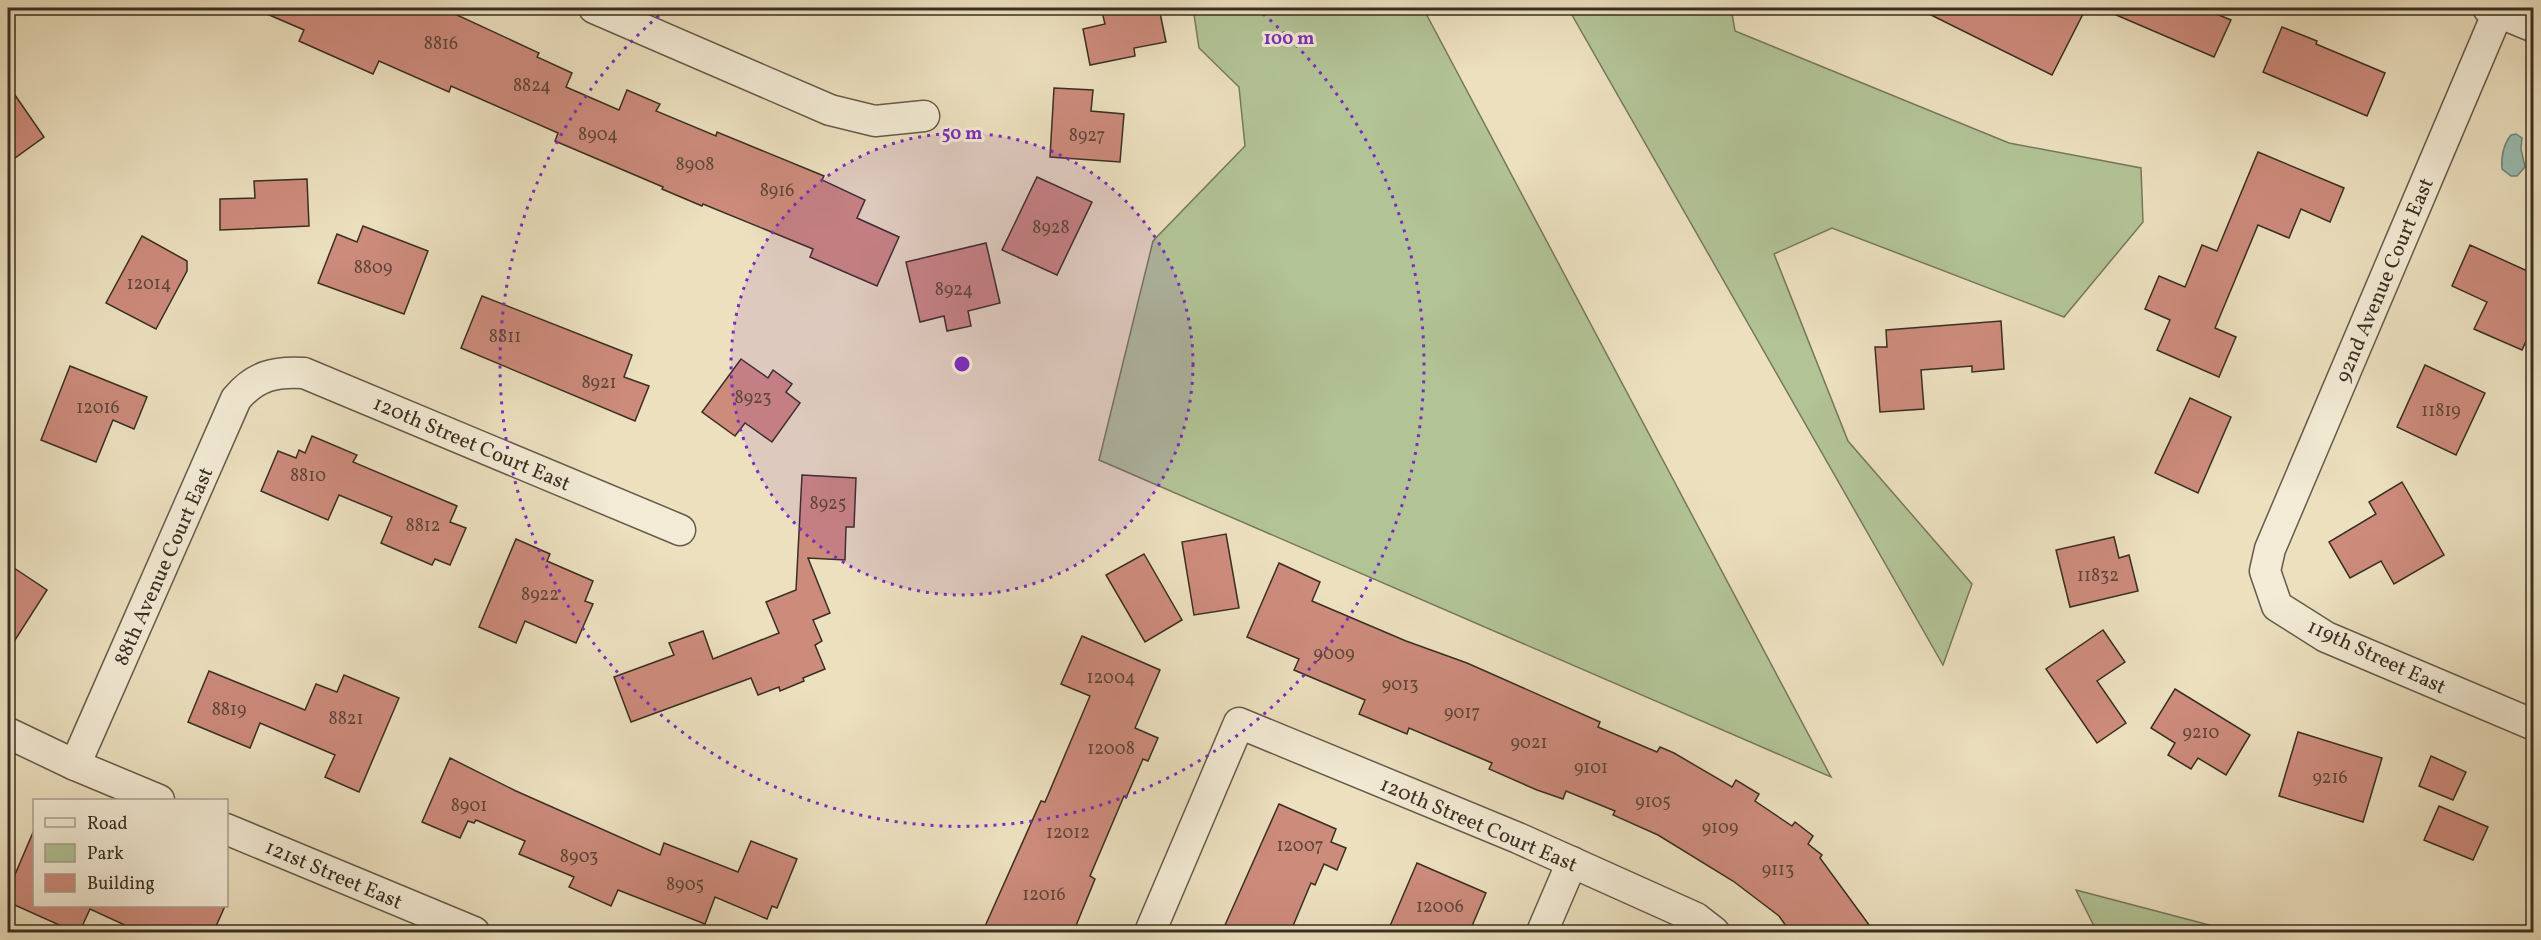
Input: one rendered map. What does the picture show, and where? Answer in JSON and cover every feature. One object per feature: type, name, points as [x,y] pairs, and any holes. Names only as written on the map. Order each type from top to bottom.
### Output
[{"type":"street","points":[[594,8],[830,110],[875,121],[924,116]]},
{"type":"street","points":[[2493,10],[2534,27]]},
{"type":"street","name":"92nd Avenue Court East","points":[[2270,549],[2493,10]]},
{"type":"street","name":"120th Street Court East","points":[[262,376],[284,371],[304,373],[680,530]]},
{"type":"street","name":"88th Avenue Court East","points":[[75,765],[236,399],[246,387],[262,376]]},
{"type":"street","name":"119th Street East","points":[[2270,549],[2265,571],[2277,606],[2326,637],[2534,725]]},
{"type":"street","name":"120th Street Court East","points":[[1150,933],[1239,723],[1572,862],[1696,918],[1714,933]]},
{"type":"street","points":[[8,733],[154,799]]},
{"type":"street","name":"121st Street East","points":[[228,830],[474,933]]},
{"type":"street","points":[[1542,933],[1572,862]]},
{"type":"green space","points":[[1193,8],[1423,8],[1831,777],[1099,460],[1153,241],[1245,146],[1239,87],[1199,48]]},
{"type":"green space","points":[[1568,8],[1731,8],[1735,31],[2009,143],[2141,168],[2143,222],[2064,317],[1832,228],[1774,254],[1848,441],[1972,584],[1943,665]]},
{"type":"green space","points":[[2076,890],[2236,932],[2097,932]]},
{"type":"water","points":[[2516,134],[2522,138],[2521,149],[2525,167],[2517,176],[2511,176],[2502,169],[2502,155],[2508,139],[2511,135]]},
{"type":"building","points":[[253,8],[442,8],[539,53],[537,57],[572,73],[566,87],[619,110],[627,90],[660,104],[656,111],[716,136],[717,132],[824,176],[822,180],[865,200],[857,218],[899,237],[877,286],[810,257],[813,249],[703,204],[702,206],[555,141],[558,133],[451,86],[449,92],[379,61],[373,74],[299,41],[304,30]]},
{"type":"building","points":[[1101,8],[1159,8],[1166,42],[1134,48],[1135,56],[1090,65],[1083,29],[1105,24]]},
{"type":"building","points":[[1917,8],[2086,8],[2052,75]]},
{"type":"building","points":[[2100,8],[2202,8],[2231,20],[2214,57]]},
{"type":"building","points":[[2282,27],[2385,73],[2367,116],[2263,72]]},
{"type":"building","points":[[8,85],[44,137],[8,163]]},
{"type":"building","points":[[1054,88],[1093,90],[1091,111],[1124,114],[1120,162],[1050,157]]},
{"type":"building","points":[[2258,152],[2344,188],[2330,222],[2301,209],[2289,238],[2258,225],[2215,328],[2236,337],[2219,377],[2157,350],[2170,320],[2145,309],[2159,276],[2185,287],[2202,245],[2217,251]]},
{"type":"building","points":[[1037,177],[1092,202],[1057,275],[1002,250]]},
{"type":"building","points":[[307,179],[309,226],[220,230],[220,199],[255,198],[254,181]]},
{"type":"building","points":[[363,226],[428,251],[404,314],[318,283],[337,234],[357,242]]},
{"type":"building","points":[[142,236],[187,261],[187,271],[156,329],[106,303]]},
{"type":"building","points":[[986,243],[1000,303],[968,311],[971,326],[947,331],[944,316],[920,322],[906,262]]},
{"type":"building","points":[[2470,245],[2534,274],[2534,324],[2522,350],[2474,329],[2487,302],[2452,286]]},
{"type":"building","points":[[482,296],[632,355],[624,377],[649,386],[635,421],[461,348]]},
{"type":"building","points":[[2001,321],[2004,369],[1972,372],[1972,366],[1921,370],[1924,409],[1880,412],[1875,347],[1887,347],[1886,330]]},
{"type":"building","points":[[741,359],[768,378],[773,370],[792,384],[786,392],[800,403],[772,442],[745,423],[735,436],[702,412]]},
{"type":"building","points":[[2425,365],[2485,393],[2456,455],[2397,427]]},
{"type":"building","points":[[70,366],[147,397],[134,429],[113,420],[96,462],[41,440]]},
{"type":"building","points":[[2190,398],[2231,417],[2198,493],[2155,473]]},
{"type":"building","points":[[312,436],[357,455],[353,462],[457,506],[450,522],[466,528],[450,565],[435,559],[432,565],[381,543],[392,517],[339,495],[328,520],[261,491],[278,451],[296,458],[299,450],[305,453]]},
{"type":"building","points":[[802,475],[856,478],[854,527],[846,527],[845,560],[808,558],[830,613],[813,620],[822,641],[815,645],[825,669],[780,691],[779,687],[758,695],[751,678],[631,722],[614,677],[674,655],[669,643],[703,631],[713,659],[779,633],[766,602],[796,590]]},
{"type":"building","points":[[2402,482],[2444,555],[2394,584],[2381,561],[2350,578],[2329,542],[2376,514],[2369,502]]},
{"type":"building","points":[[1226,534],[1239,608],[1194,615],[1182,542]]},
{"type":"building","points":[[2114,537],[2119,558],[2129,555],[2138,591],[2070,607],[2056,550]]},
{"type":"building","points":[[516,539],[550,554],[547,561],[593,581],[585,601],[593,604],[576,643],[525,621],[516,643],[479,627]]},
{"type":"building","points":[[1144,554],[1182,620],[1145,642],[1106,575]]},
{"type":"building","points":[[1279,563],[1320,582],[1312,601],[1406,641],[1467,663],[1600,722],[1598,727],[1657,752],[1660,747],[1732,787],[1736,780],[1759,794],[1755,801],[1792,826],[1795,822],[1813,836],[1808,844],[1822,855],[1820,858],[1875,933],[1791,933],[1779,916],[1733,881],[1658,835],[1613,815],[1615,811],[1566,791],[1563,799],[1537,790],[1489,769],[1492,763],[1409,728],[1407,734],[1359,714],[1365,700],[1294,670],[1299,659],[1247,637]]},
{"type":"building","points":[[8,564],[47,590],[8,651]]},
{"type":"building","points":[[2103,630],[2125,662],[2097,681],[2126,723],[2097,743],[2046,669]]},
{"type":"building","points":[[1082,636],[1160,670],[1135,728],[1158,738],[1148,761],[1143,759],[1126,798],[1124,796],[1090,876],[1095,879],[1073,933],[982,933],[1041,801],[1045,802],[1090,696],[1061,684]]},
{"type":"building","points":[[209,671],[305,710],[316,684],[337,692],[344,675],[399,698],[359,792],[325,777],[335,755],[260,723],[250,748],[188,722]]},
{"type":"building","points":[[2175,689],[2250,735],[2226,775],[2198,758],[2191,769],[2168,755],[2175,743],[2151,728]]},
{"type":"building","points":[[2298,732],[2382,758],[2363,822],[2279,796]]},
{"type":"building","points":[[2431,756],[2466,772],[2453,800],[2419,786]]},
{"type":"building","points":[[450,758],[516,791],[660,855],[664,843],[738,872],[751,841],[797,859],[777,908],[772,906],[767,919],[715,897],[705,924],[618,890],[611,906],[569,887],[574,877],[519,854],[525,841],[476,820],[474,823],[468,821],[460,838],[422,822]]},
{"type":"building","points":[[1279,804],[1336,829],[1331,842],[1346,848],[1337,870],[1324,864],[1315,885],[1311,883],[1290,933],[1243,933],[1225,925]]},
{"type":"building","points":[[2439,806],[2488,827],[2473,860],[2424,840]]},
{"type":"building","points":[[33,832],[33,907],[225,907],[213,933],[142,933],[90,909],[77,933],[8,902],[8,891]]},
{"type":"building","points":[[1417,863],[1486,893],[1469,933],[1387,933]]}]
